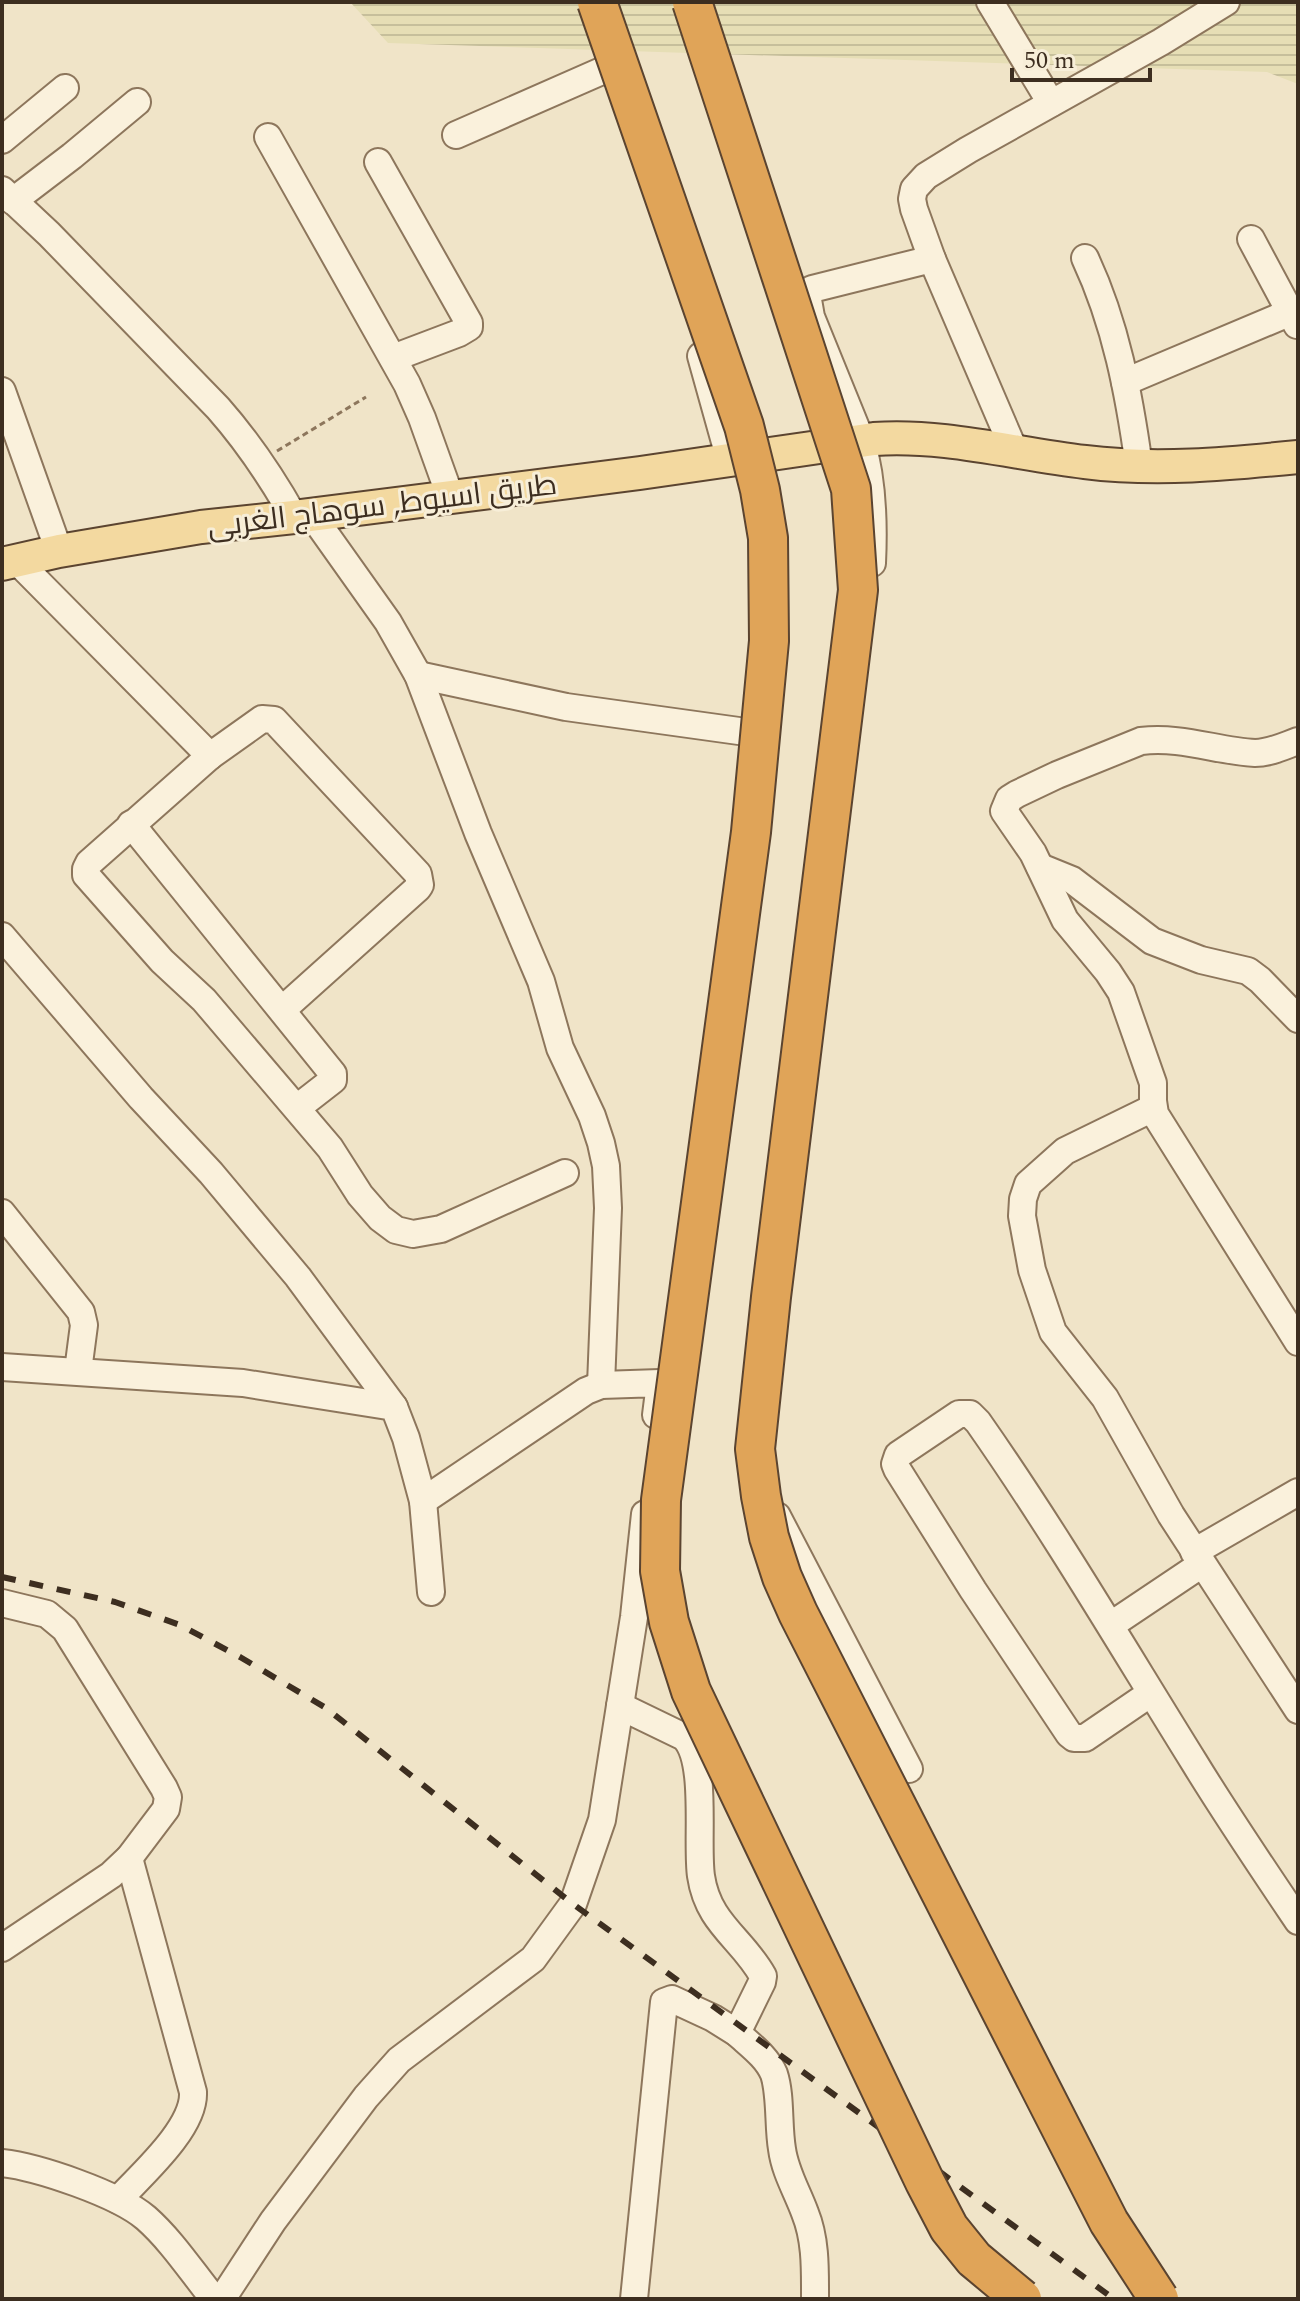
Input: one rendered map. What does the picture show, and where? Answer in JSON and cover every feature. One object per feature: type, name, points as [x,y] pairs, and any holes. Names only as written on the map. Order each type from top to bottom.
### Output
[{"type":"highway","points":[[597,2],[744,426],[768,538],[769,641],[751,832],[661,1500],[660,1571],[669,1622],[691,1691],[925,2182],[949,2228],[974,2259],[1022,2299]]},
{"type":"highway","points":[[692,2],[851,489],[856,532],[858,590],[755,1449],[769,1537],[798,1613],[939,1894],[1109,2222],[1159,2299]]},
{"type":"main road","name":"طريق اسيوط, سوهاج الغربى","points":[[9,562],[201,527],[745,458],[846,442],[897,438],[1014,450],[1087,463],[1139,466],[1226,464],[1298,457]]},
{"type":"street","points":[[222,2299],[273,2221],[366,2097],[399,2060],[533,1959],[573,1904],[602,1820],[634,1617],[660,1383],[715,958],[742,785],[757,639],[759,569],[745,458],[692,324],[583,2]]},
{"type":"street","points":[[990,2],[1051,103]]},
{"type":"street","points":[[1014,450],[932,259],[912,199],[914,189],[918,182],[968,150],[1172,36],[1226,2]]},
{"type":"street","points":[[456,135],[604,70]]},
{"type":"street","points":[[2,140],[65,88]]},
{"type":"street","points":[[137,102],[72,156],[8,195],[203,392],[243,437],[376,605],[418,675],[483,846],[541,981],[560,1048],[592,1116],[601,1143],[606,1166],[608,1208],[601,1385]]},
{"type":"street","points":[[268,137],[415,400],[450,496]]},
{"type":"street","points":[[378,162],[469,323],[469,327],[459,333],[393,358]]},
{"type":"street","points":[[1125,382],[1294,320],[1251,239]]},
{"type":"street","points":[[1085,258],[1098,284],[1110,321],[1125,382],[1139,466]]},
{"type":"street","points":[[909,1769],[781,1525],[774,1506],[771,1474],[772,1441],[819,1032],[868,664],[873,521],[868,466],[846,442],[807,294],[812,289],[932,259]]},
{"type":"street","points":[[2,391],[59,551]]},
{"type":"street","points":[[9,562],[210,756]]},
{"type":"street","points":[[418,675],[566,707],[746,732]]},
{"type":"street","points":[[282,1010],[418,888],[420,880],[418,874],[274,720],[262,719],[210,756],[131,824],[89,863],[86,875],[162,961],[204,1000],[330,1148],[360,1195],[380,1218],[396,1230],[413,1234],[441,1229],[565,1173]]},
{"type":"street","points":[[1298,741],[1268,752],[1254,753],[1185,741],[1141,741],[1017,794],[1009,799],[1004,811],[1040,867],[1065,920],[1121,992],[1153,1083],[1153,1108],[1176,1150],[1298,1342]]},
{"type":"street","points":[[131,824],[331,1069],[333,1080],[297,1108]]},
{"type":"street","points":[[1040,867],[1072,880],[1152,941],[1201,960],[1248,971],[1298,1019]]},
{"type":"street","points":[[2,936],[288,1265],[394,1407],[410,1450],[423,1501],[431,1592]]},
{"type":"street","points":[[1153,1108],[1055,1158],[1028,1184],[1022,1216],[1032,1270],[1053,1332],[1105,1398],[1141,1465],[1198,1558],[1298,1710]]},
{"type":"street","points":[[2,1213],[81,1312],[84,1325],[78,1371]]},
{"type":"street","points":[[3,1366],[243,1383],[394,1407]]},
{"type":"street","points":[[423,1501],[586,1391],[601,1385],[660,1383]]},
{"type":"street","points":[[1151,1693],[1085,1738],[1074,1738],[1069,1734],[897,1469],[898,1455],[959,1414],[970,1414],[978,1422],[1037,1509],[1232,1823],[1298,1921]]},
{"type":"street","points":[[1111,1625],[1198,1558],[1298,1492]]},
{"type":"street","points":[[2,1603],[47,1614],[65,1629],[168,1797],[166,1809],[129,1858],[111,1875],[2,1948]]},
{"type":"street","points":[[620,1706],[684,1737],[694,1752],[699,1781],[702,1880],[714,1914],[763,1976],[737,2033]]},
{"type":"street","points":[[118,2200],[186,2121],[194,2100],[129,1858]]},
{"type":"street","points":[[634,2299],[664,2002],[672,1999],[737,2033],[762,2055],[775,2076],[784,2159],[806,2215],[812,2241],[815,2299]]},
{"type":"street","points":[[2,2163],[80,2185],[118,2200],[145,2217],[214,2299]]},
{"type":"path","points":[[261,461],[366,397]]},
{"type":"shaded area","points":[[350,2],[1298,2],[1298,84],[1267,72],[388,43]]},
{"type":"railway","points":[[2,1577],[115,1602],[180,1625],[326,1708],[573,1904],[1114,2299]]}]
